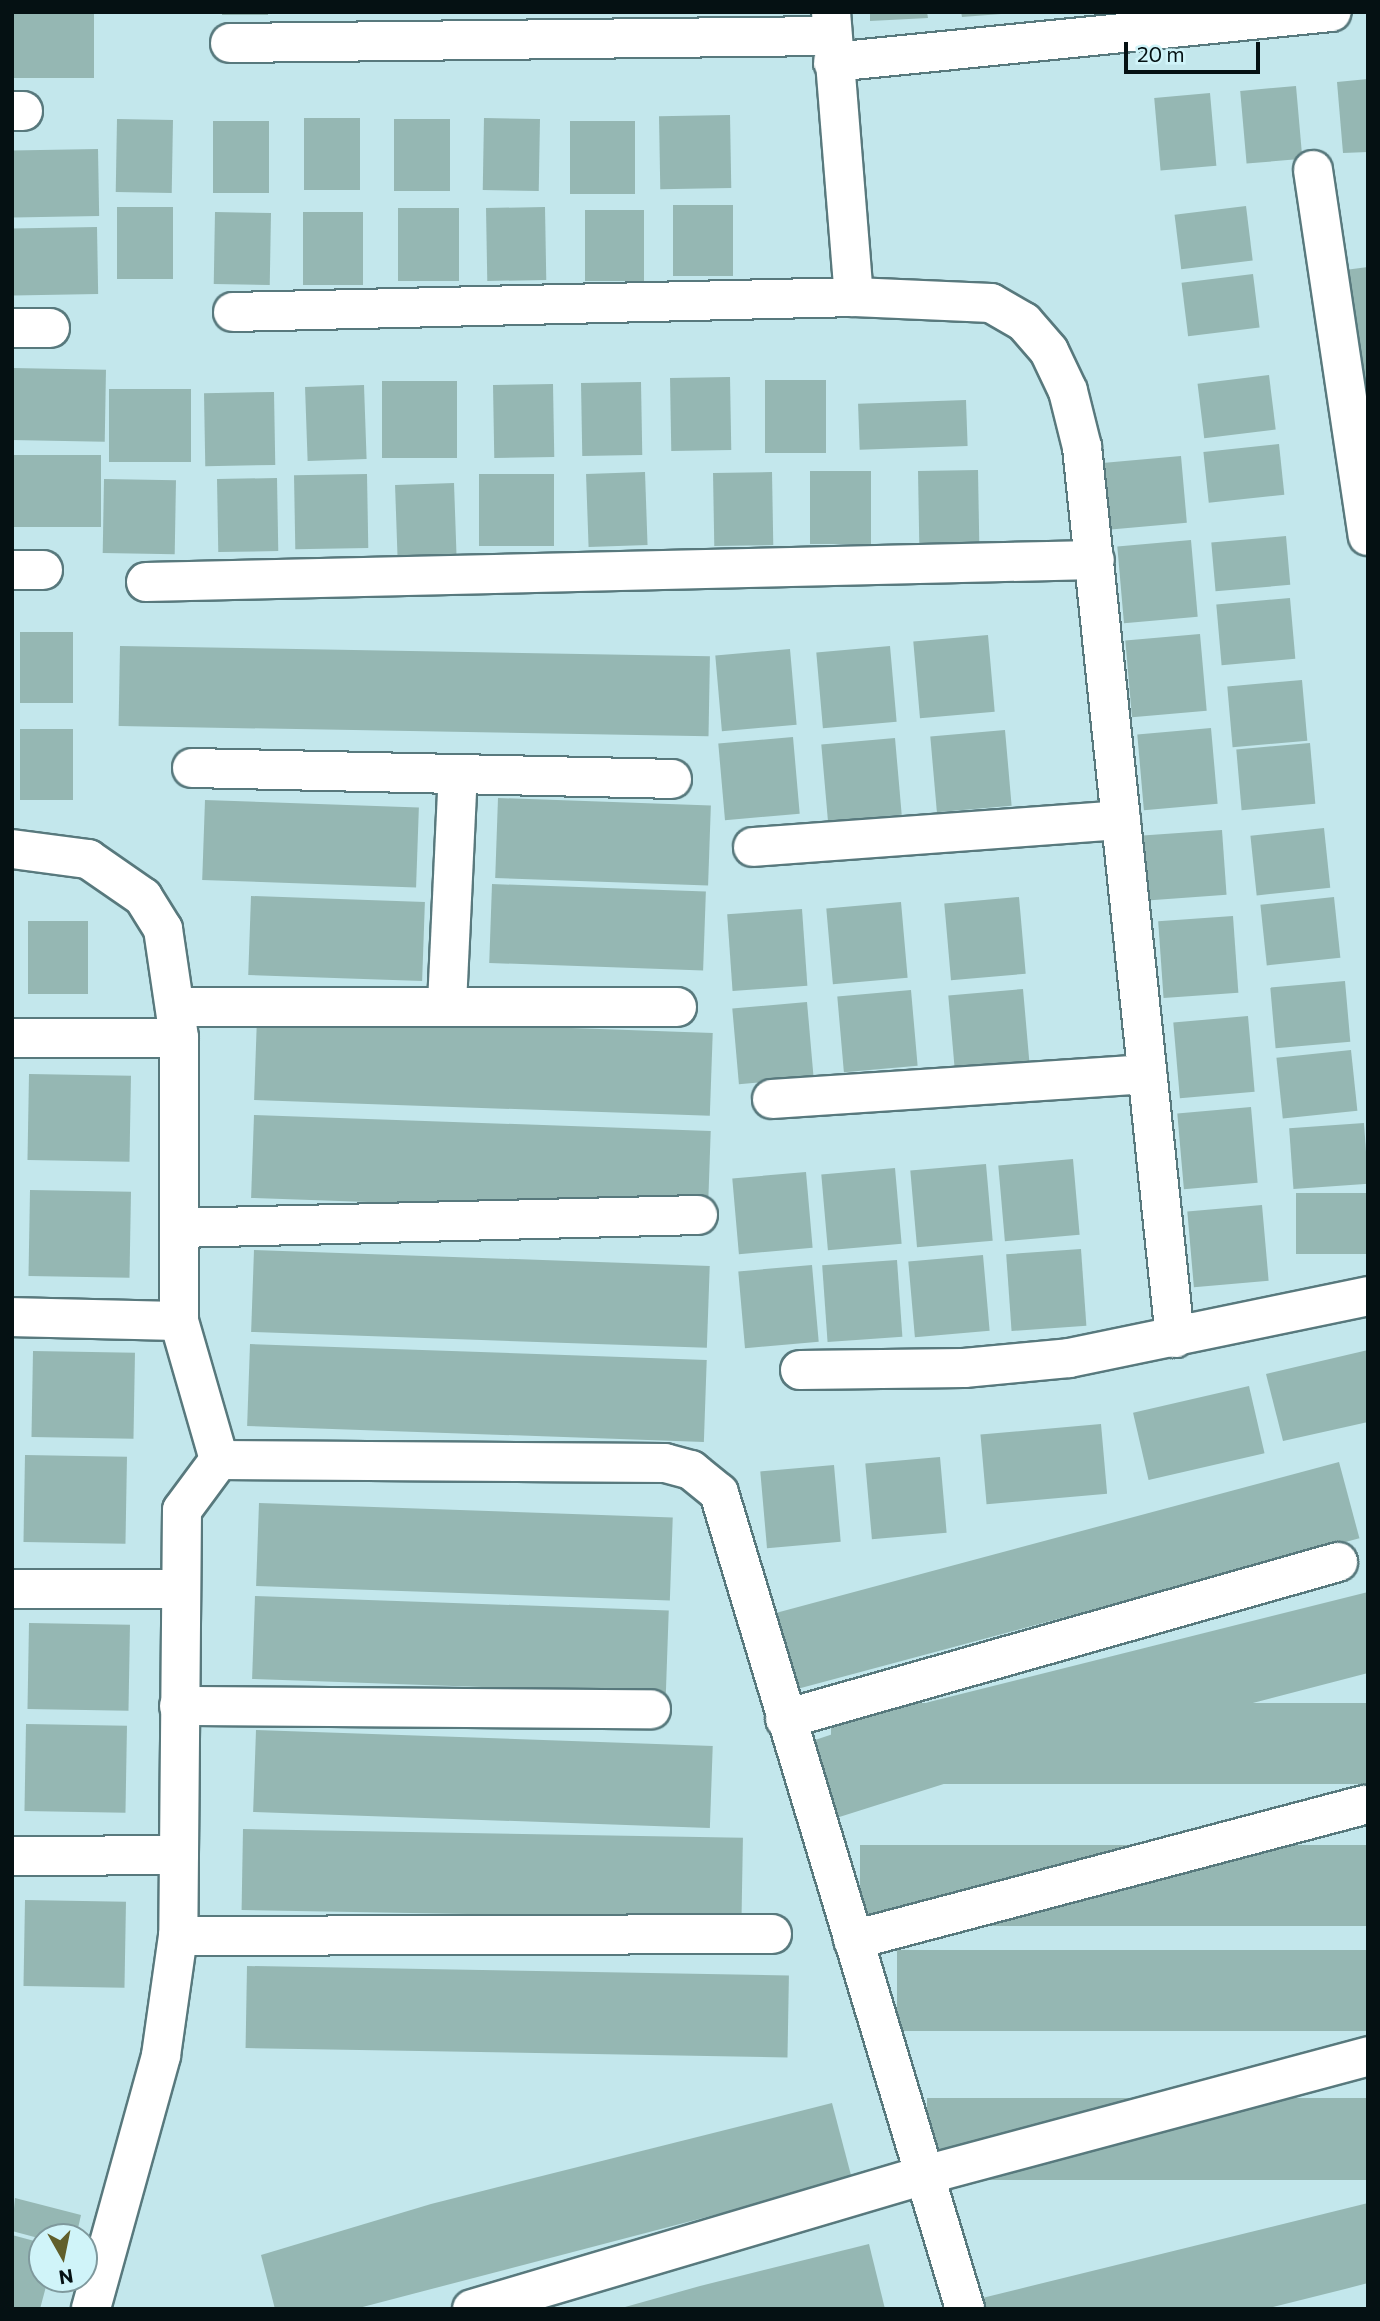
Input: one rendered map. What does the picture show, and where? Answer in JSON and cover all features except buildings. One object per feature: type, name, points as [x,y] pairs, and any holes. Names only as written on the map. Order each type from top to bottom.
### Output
[{"type":"street","points":[[230,43],[832,37],[1331,12]]},
{"type":"street","points":[[832,37],[853,297]]},
{"type":"street","points":[[1313,170],[1368,536]]},
{"type":"street","points":[[233,312],[853,297],[991,303],[1024,322],[1049,351],[1068,391],[1082,447],[1174,1338]]},
{"type":"street","points":[[12,328],[50,328]]},
{"type":"street","points":[[146,582],[1095,560]]},
{"type":"street","points":[[192,768],[672,779]]},
{"type":"street","points":[[447,1003],[458,774]]},
{"type":"street","points":[[753,847],[1121,820]]},
{"type":"street","points":[[12,849],[89,859],[143,897],[163,929],[177,1022],[179,1321],[219,1460]]},
{"type":"street","points":[[12,1038],[177,1022],[447,1003],[677,1007]]},
{"type":"street","points":[[772,1099],[1147,1074]]},
{"type":"street","points":[[179,1228],[698,1215]]},
{"type":"street","points":[[800,1370],[964,1368],[1069,1358],[1368,1296]]},
{"type":"street","points":[[12,1317],[179,1321]]},
{"type":"street","points":[[91,2309],[161,2056],[178,1936],[182,1510],[219,1460]]},
{"type":"street","points":[[219,1460],[665,1463],[691,1470],[719,1493],[965,2309]]},
{"type":"street","points":[[785,1719],[1338,1562]]},
{"type":"street","points":[[12,1589],[181,1589]]},
{"type":"street","points":[[179,1706],[651,1709]]},
{"type":"street","points":[[853,1940],[1364,1805]]},
{"type":"street","points":[[12,1856],[179,1855]]},
{"type":"street","points":[[178,1936],[772,1934]]},
{"type":"street","points":[[472,2309],[925,2175],[1368,2056]]}]
